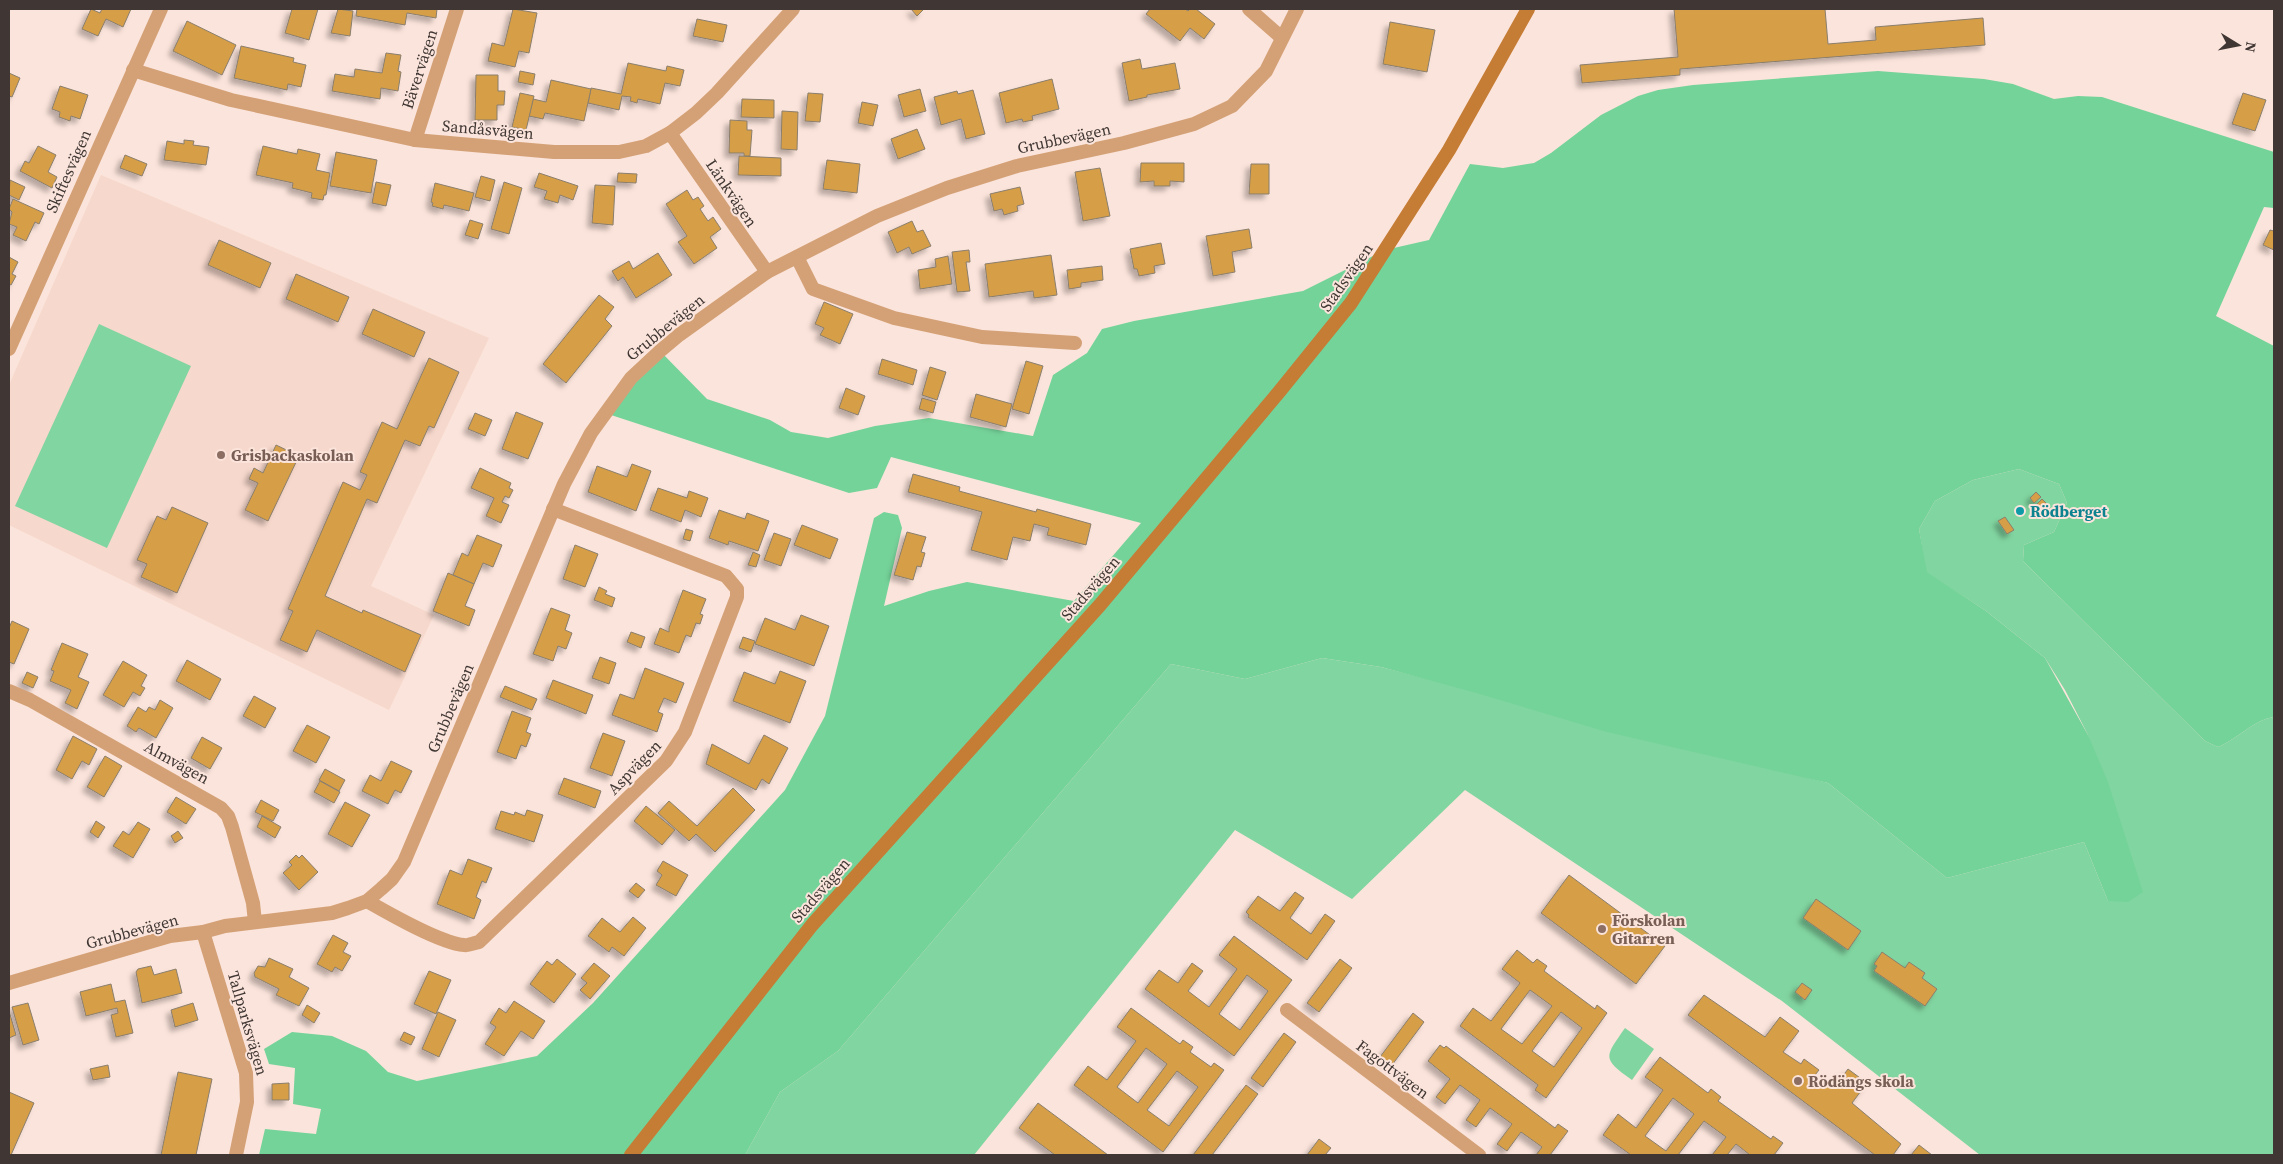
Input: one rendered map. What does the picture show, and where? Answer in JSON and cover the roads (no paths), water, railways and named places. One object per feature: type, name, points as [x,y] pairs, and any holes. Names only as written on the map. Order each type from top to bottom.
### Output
[{"type":"main road","name":"Stadsvägen","points":[[631,1155],[812,925],[1100,605],[1279,392],[1351,303],[1449,150],[1528,9]]},
{"type":"street","name":"Skiftesvägen","points":[[9,348],[161,9]]},
{"type":"street","name":"Bävervägen","points":[[415,140],[457,9]]},
{"type":"street","name":"Sandåsvägen","points":[[133,70],[231,100],[415,140],[587,153],[619,152],[646,146],[670,133],[717,93],[793,9]]},
{"type":"street","points":[[1249,9],[1282,38]]},
{"type":"street","name":"Grubbevägen","points":[[9,983],[170,936],[203,932],[225,926],[332,912],[367,901],[392,879],[404,862],[554,509],[591,433],[631,378],[679,335],[767,272],[877,216],[947,188],[1017,166],[1162,133],[1194,124],[1232,106],[1266,71],[1297,9]]},
{"type":"street","name":"Länkvägen","points":[[670,133],[767,272]]},
{"type":"street","points":[[797,257],[813,289],[894,318],[982,337],[1075,343]]},
{"type":"street","name":"Aspvägen","points":[[367,901],[398,918],[453,942],[469,945],[479,942],[666,761],[685,732],[737,597],[737,589],[726,576],[554,509]]},
{"type":"street","name":"Almvägen","points":[[9,691],[30,700],[221,808],[230,822],[252,903],[255,922]]},
{"type":"street","name":"Tallparksvägen","points":[[203,932],[246,1073],[247,1102],[236,1155]]},
{"type":"street","name":"Fagottvägen","points":[[1287,1010],[1479,1155]]},
{"type":"place","name":"Grisbackaskolan","points":[[221,455]]},
{"type":"place","name":"Rödberget","points":[[2020,511]]},
{"type":"place","name":"Förskolan Gitarren","points":[[1602,929]]},
{"type":"place","name":"Rödängs skola","points":[[1798,1081]]}]
